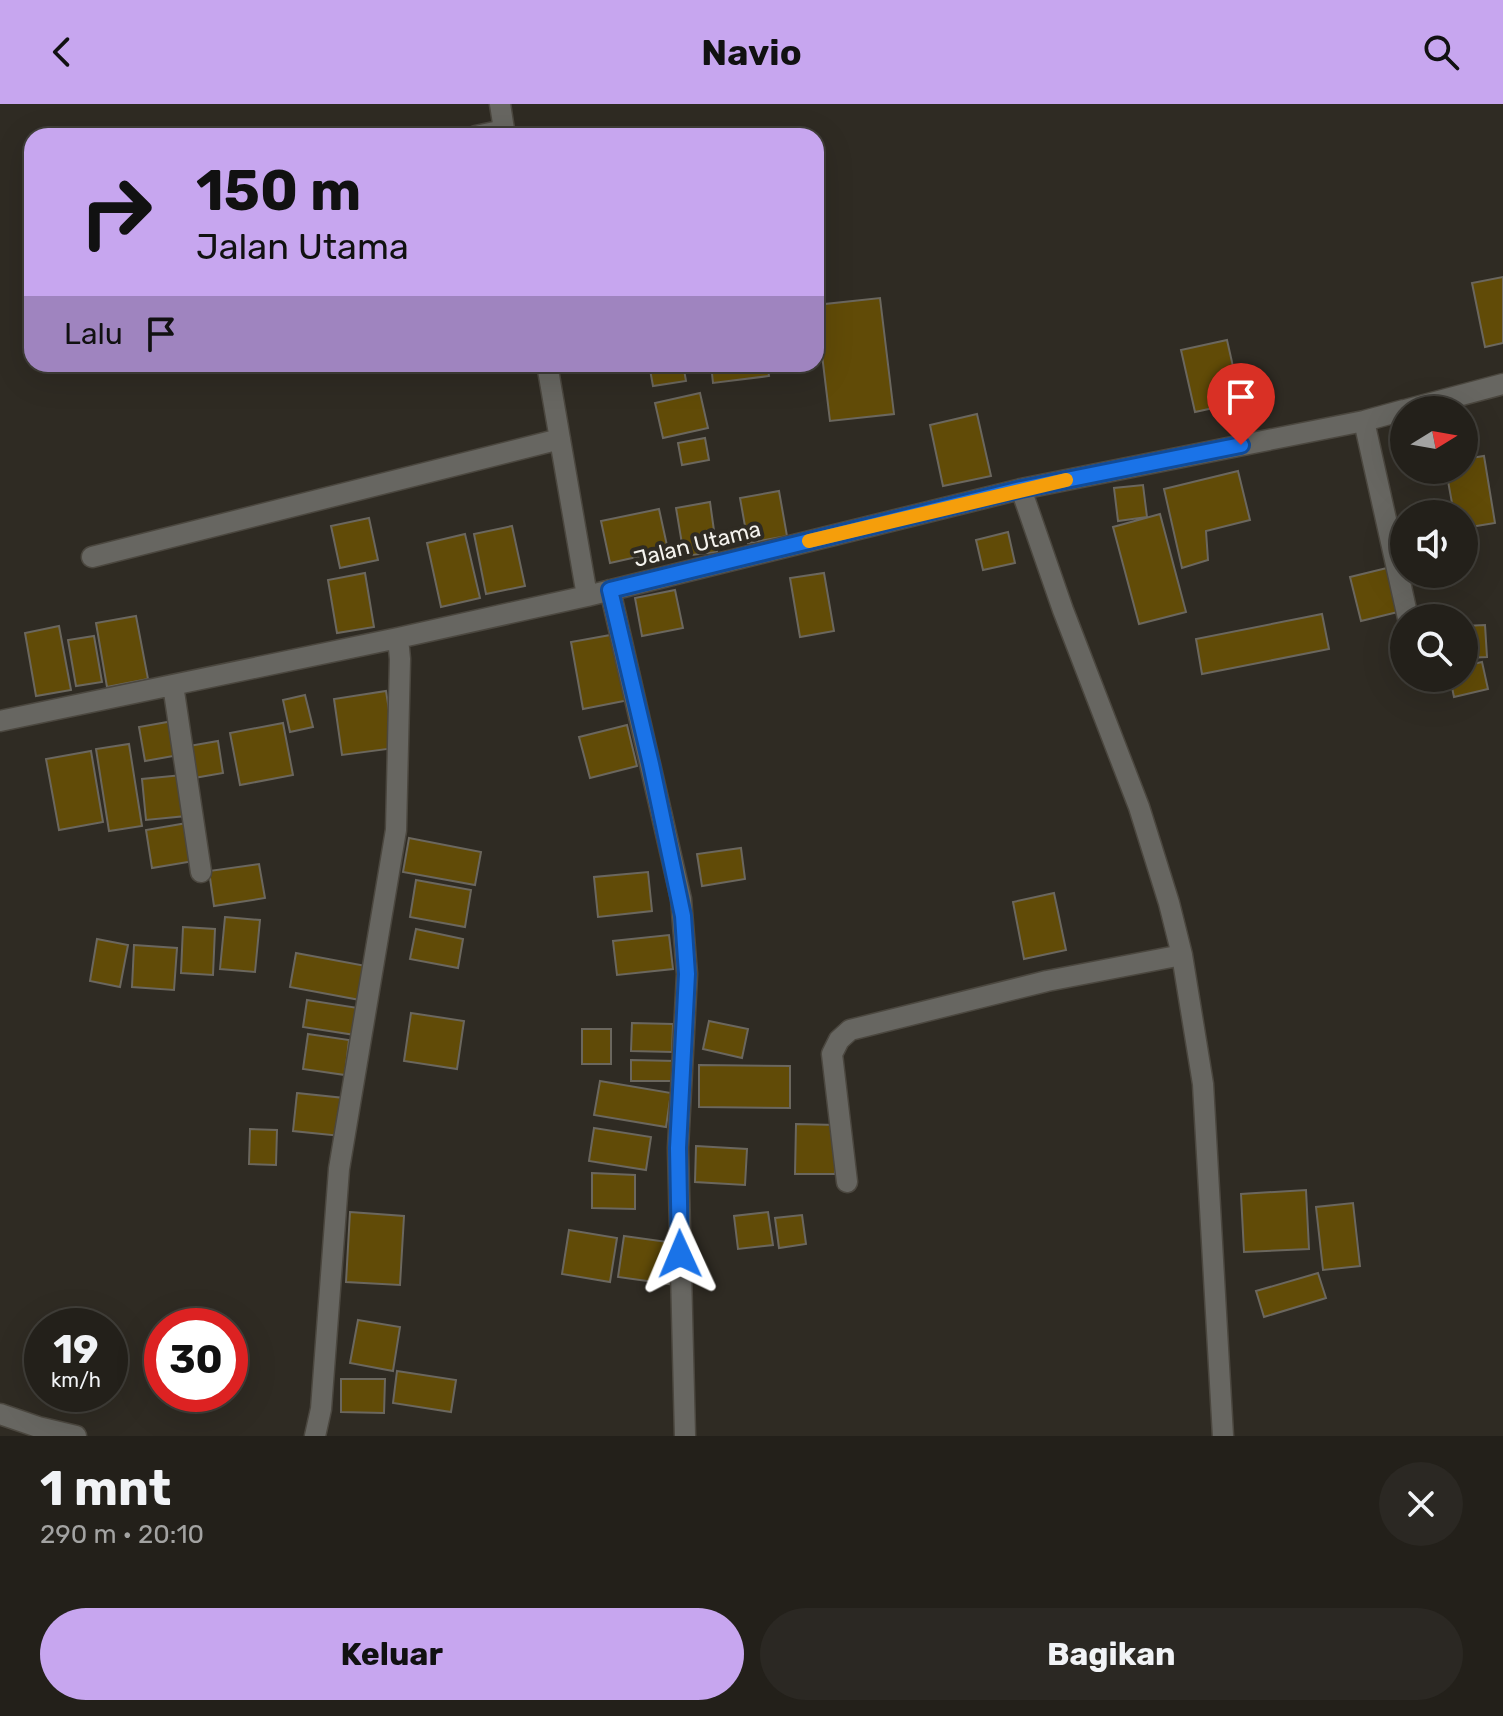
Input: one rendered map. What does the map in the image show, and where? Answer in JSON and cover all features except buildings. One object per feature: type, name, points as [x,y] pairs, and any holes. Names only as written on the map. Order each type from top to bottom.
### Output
[{"type":"street","points":[[500,104],[504,128]]},
{"type":"street","points":[[548,372],[587,596]]},
{"type":"street","name":"Jalan Utama","points":[[1457,396],[1503,384]]},
{"type":"street","name":"Jalan Utama","points":[[0,721],[587,596],[1021,489],[1390,414]]},
{"type":"street","points":[[1364,421],[1405,604]]},
{"type":"street","points":[[92,557],[560,439]]},
{"type":"street","points":[[1021,489],[1063,610],[1139,807],[1182,955],[1203,1084],[1223,1436]]},
{"type":"street","points":[[610,590],[681,899],[685,934],[687,974],[678,1148],[685,1436]]},
{"type":"street","points":[[315,1436],[321,1409],[339,1169],[396,830],[398,638]]},
{"type":"street","points":[[173,685],[201,872]]},
{"type":"street","points":[[847,1182],[832,1054],[839,1040],[850,1030],[1047,981],[1182,955]]},
{"type":"street","points":[[0,1414],[76,1436]]},
{"type":"slow traffic","points":[[809,541],[1066,480]]},
{"type":"route","points":[[680,1254],[678,1148],[687,974],[683,916],[610,590],[1021,489],[1241,445]]}]
